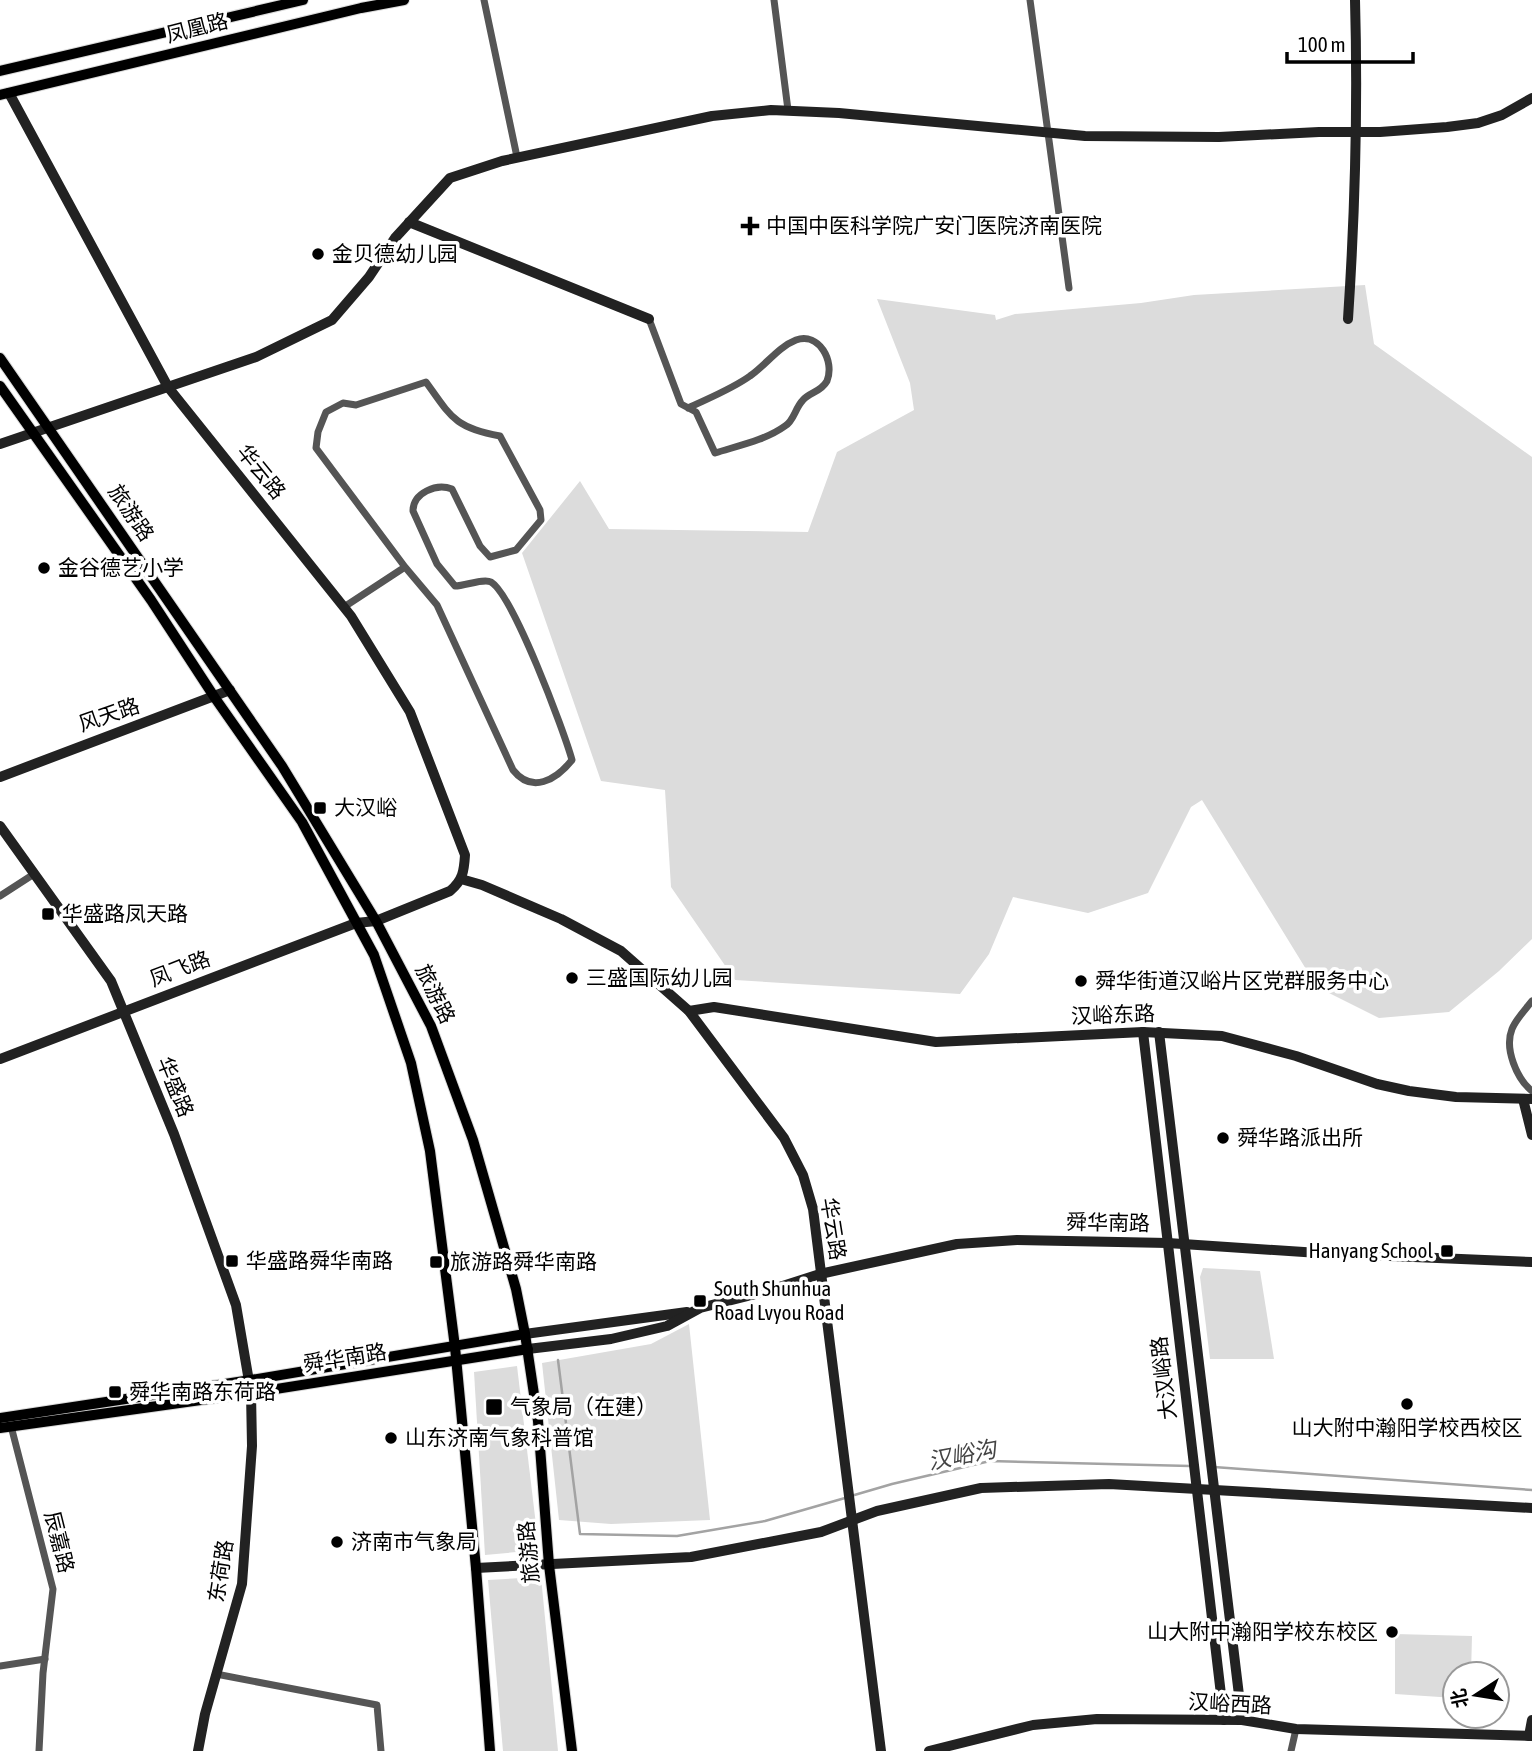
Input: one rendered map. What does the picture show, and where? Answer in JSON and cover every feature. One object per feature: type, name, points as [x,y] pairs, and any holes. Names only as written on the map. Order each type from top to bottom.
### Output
[{"type":"main road","name":"凤凰路","points":[[0,71],[303,0]]},
{"type":"main road","name":"凤凰路","points":[[4,94],[404,0]]},
{"type":"main road","name":"旅游路","points":[[0,358],[282,766],[376,920],[431,1027],[473,1140],[516,1289],[528,1349],[538,1421],[549,1565],[572,1751]]},
{"type":"main road","name":"旅游路","points":[[0,386],[303,822],[374,955],[411,1063],[430,1151],[455,1347],[490,1751]]},
{"type":"main road","name":"舜华南路","points":[[0,1418],[525,1335]]},
{"type":"main road","name":"舜华南路","points":[[6,1427],[251,1393],[528,1349]]},
{"type":"street","points":[[484,0],[517,157]]},
{"type":"street","points":[[774,0],[788,110]]},
{"type":"street","points":[[1030,0],[1069,288]]},
{"type":"street","points":[[1348,319],[1354,223],[1357,72],[1355,0]]},
{"type":"street","name":"华云路","points":[[4,94],[168,387],[344,607],[410,712],[465,855],[461,879],[482,885],[561,919],[621,951],[689,1011],[784,1138],[803,1175],[813,1209],[881,1751]]},
{"type":"street","points":[[0,444],[256,357],[332,320],[369,277],[395,238],[450,178],[517,157],[712,116],[771,110],[839,113],[1047,134],[1219,137],[1380,132],[1478,123],[1502,115],[1532,98]]},
{"type":"street","points":[[409,222],[649,319],[681,404],[688,408],[696,412],[715,453],[788,425],[803,399],[820,391],[828,379],[827,362],[821,345],[812,338],[798,339],[782,348],[748,378],[688,408]]},
{"type":"street","points":[[426,382],[454,421],[469,429],[500,436],[540,510],[541,520],[533,533],[516,550],[490,557],[480,546],[452,489],[443,486],[419,495],[413,504],[413,511],[437,564],[455,586],[469,586],[483,580],[492,583],[507,601],[562,726],[572,760],[562,772],[548,780],[531,783],[520,778],[513,769],[437,605],[405,567],[316,448],[318,432],[326,412],[343,403],[356,405],[426,382]]},
{"type":"street","points":[[344,607],[405,567]]},
{"type":"street","name":"风天路","points":[[0,776],[95,739],[215,698],[230,690]]},
{"type":"street","name":"华盛路","points":[[0,826],[111,981],[209,1225],[236,1305],[251,1380],[251,1393]]},
{"type":"street","points":[[0,896],[34,874]]},
{"type":"street","points":[[376,920],[450,891],[461,879]]},
{"type":"street","name":"凤飞路","points":[[0,1059],[356,923],[376,920]]},
{"type":"street","points":[[1532,1001],[1510,1032],[1516,1073],[1532,1091]]},
{"type":"street","name":"汉峪东路","points":[[689,1011],[714,1007],[936,1042],[1143,1032],[1222,1036],[1254,1043],[1377,1084],[1409,1091],[1456,1097],[1527,1099]]},
{"type":"street","name":"大汉峪路","points":[[1143,1032],[1224,1720]]},
{"type":"street","name":"大汉峪路","points":[[1159,1032],[1242,1720]]},
{"type":"street","points":[[1527,1099],[1532,1135]]},
{"type":"street","name":"舜华南路","points":[[525,1335],[691,1312],[820,1274],[957,1244],[1017,1240],[1168,1244],[1532,1262]]},
{"type":"street","name":"舜华南路","points":[[528,1349],[611,1339],[667,1326],[691,1312]]},
{"type":"street","name":"东荷路","points":[[198,1751],[216,1674],[242,1584],[252,1446],[251,1393]]},
{"type":"street","name":"辰嘉路","points":[[6,1427],[52,1589],[39,1751]]},
{"type":"street","points":[[476,1568],[691,1557],[821,1532],[916,1501],[981,1488],[1109,1484],[1532,1508]]},
{"type":"street","points":[[0,1666],[45,1658]]},
{"type":"street","points":[[216,1674],[377,1705],[381,1751]]},
{"type":"street","name":"汉峪西路","points":[[929,1751],[1061,1721],[1242,1720],[1296,1729],[1530,1736]]},
{"type":"street","points":[[1530,1736],[1532,1720]]},
{"type":"street","points":[[1291,1751],[1296,1729]]},
{"type":"shaded area","points":[[1365,285],[1374,344],[1532,457],[1532,939],[1499,971],[1449,1012],[1379,1018],[1317,987],[1202,800],[1191,807],[1148,893],[1088,913],[1013,897],[989,954],[960,994],[735,980],[671,887],[665,790],[601,781],[522,553],[580,481],[609,529],[808,532],[837,452],[914,410],[910,383],[877,299],[995,315],[996,320],[1015,314],[1141,303],[1194,295]]},
{"type":"shaded area","points":[[1203,1268],[1260,1271],[1274,1359],[1210,1359],[1200,1277]]},
{"type":"shaded area","points":[[689,1324],[710,1520],[611,1524],[559,1520],[542,1363],[651,1344]]},
{"type":"shaded area","points":[[517,1366],[539,1550],[485,1555],[474,1372]]},
{"type":"shaded area","points":[[541,1577],[558,1751],[503,1751],[488,1580]]},
{"type":"shaded area","points":[[1395,1634],[1472,1636],[1471,1660],[1441,1660],[1441,1697],[1395,1694]]},
{"type":"waterway","name":"汉峪沟","points":[[558,1360],[580,1534],[677,1536],[765,1521],[845,1498]]},
{"type":"waterway","name":"汉峪沟","points":[[851,1496],[990,1461],[1190,1466]]},
{"type":"waterway","name":"汉峪沟","points":[[1214,1467],[1532,1490]]},
{"type":"place","name":"中国中医科学院广安门医院济南医院","points":[[750,226]]},
{"type":"place","name":"金贝德幼儿园","points":[[318,254]]},
{"type":"place","name":"金谷德艺小学","points":[[44,568]]},
{"type":"place","name":"大汉峪","points":[[320,808]]},
{"type":"place","name":"华盛路凤天路","points":[[48,914]]},
{"type":"place","name":"三盛国际幼儿园","points":[[572,978]]},
{"type":"place","name":"舜华街道汉峪片区党群服务中心","points":[[1081,981]]},
{"type":"place","name":"舜华路派出所","points":[[1223,1138]]},
{"type":"place","name":"Hanyang School","points":[[1447,1251]]},
{"type":"place","name":"华盛路舜华南路","points":[[232,1261]]},
{"type":"place","name":"旅游路舜华南路","points":[[436,1262]]},
{"type":"place","name":"South Shunhua Road Lvyou Road","points":[[700,1301]]},
{"type":"place","name":"舜华南路东荷路","points":[[115,1392]]},
{"type":"place","name":"山大附中瀚阳学校西校区","points":[[1407,1404]]},
{"type":"place","name":"气象局（在建）","points":[[494,1407]]},
{"type":"place","name":"山东济南气象科普馆","points":[[391,1438]]},
{"type":"place","name":"济南市气象局","points":[[337,1542]]},
{"type":"place","name":"山大附中瀚阳学校东校区","points":[[1392,1632]]}]
